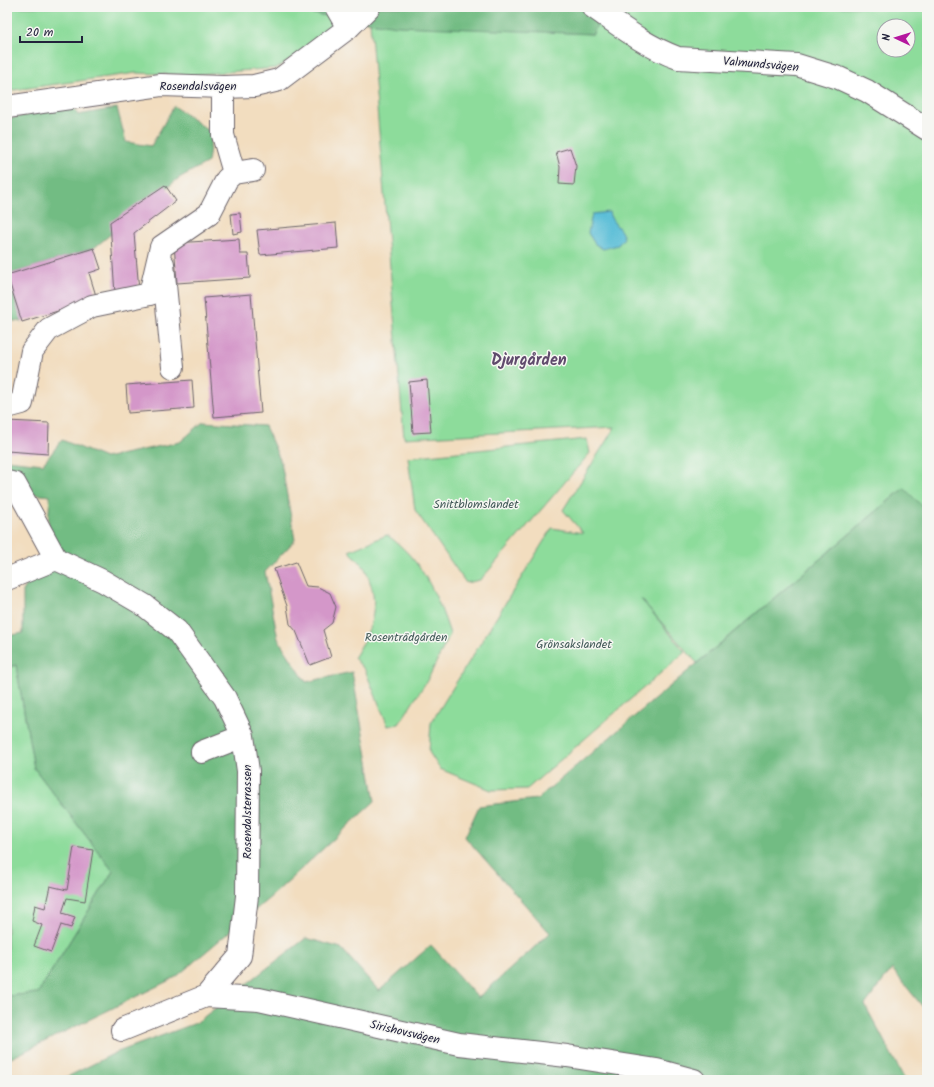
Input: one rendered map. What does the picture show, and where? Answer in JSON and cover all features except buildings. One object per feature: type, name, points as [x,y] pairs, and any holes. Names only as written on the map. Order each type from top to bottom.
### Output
[{"type":"street","points":[[336,7],[348,28],[369,7]]},
{"type":"street","name":"Valmundsvägen","points":[[593,7],[632,34],[678,58],[797,65],[839,78],[867,91],[927,130]]},
{"type":"street","name":"Rosendalsvägen","points":[[7,107],[161,85],[223,87],[254,86],[279,80],[348,28]]},
{"type":"street","points":[[7,407],[22,403],[32,351],[49,329],[92,306],[150,294],[161,247],[209,214],[227,179],[243,171],[223,135],[223,87]]},
{"type":"street","points":[[161,247],[173,367]]},
{"type":"street","points":[[7,482],[15,484],[56,559],[7,579]]},
{"type":"street","name":"Rosendalsterrassen","points":[[56,559],[102,581],[144,605],[177,631],[225,698],[243,736],[248,771],[247,896],[240,956],[206,996]]},
{"type":"street","points":[[202,752],[243,736]]},
{"type":"street","name":"Sirishovsvägen","points":[[122,1030],[206,996],[259,999],[459,1044],[566,1056],[657,1070],[694,1080]]},
{"type":"green space","points":[[7,7],[331,7],[335,24],[327,38],[276,68],[189,75],[136,73],[7,91]]},
{"type":"green space","points":[[265,7],[604,7],[593,34],[397,26]]},
{"type":"green space","name":"Grönsakslandet","points":[[603,7],[927,7],[927,511],[904,488],[697,663],[641,599],[685,652],[527,789],[491,790],[440,769],[429,752],[431,723],[552,528],[583,533],[563,510],[615,427],[404,438],[370,22],[593,34]]},
{"type":"green space","points":[[72,106],[78,115],[117,108],[126,142],[151,146],[174,106],[212,133],[208,162],[179,178],[94,248],[8,275],[22,322],[7,320],[7,119]]},
{"type":"green space","points":[[203,422],[265,426],[281,462],[295,540],[265,572],[278,639],[306,682],[352,672],[375,801],[273,895],[176,977],[7,1060],[7,996],[38,993],[113,871],[34,768],[16,665],[7,668],[7,636],[23,633],[23,591],[46,553],[50,496],[7,491],[7,460],[43,464],[62,440],[105,458],[180,442]]},
{"type":"green space","name":"Snittblomslandet","points":[[587,439],[590,453],[480,580],[466,583],[415,510],[408,457]]},
{"type":"green space","points":[[904,488],[927,511],[927,1012],[892,969],[865,1005],[905,1080],[61,1080],[115,1053],[196,1023],[306,938],[341,948],[379,991],[431,945],[478,998],[550,933],[465,837],[479,806],[537,799]]},
{"type":"green space","name":"Rosenträdgården","points":[[387,535],[410,555],[427,579],[440,605],[450,634],[428,679],[399,724],[388,726],[365,670],[354,658],[369,630],[372,620],[374,600],[365,569],[349,551]]},
{"type":"green space","points":[[16,665],[34,768],[113,871],[38,993],[7,996],[7,668]]},
{"type":"water","points":[[609,212],[624,238],[618,245],[603,249],[595,244],[588,233],[592,214]]},
{"type":"district","name":"Djurgården","points":[[529,359]]}]
